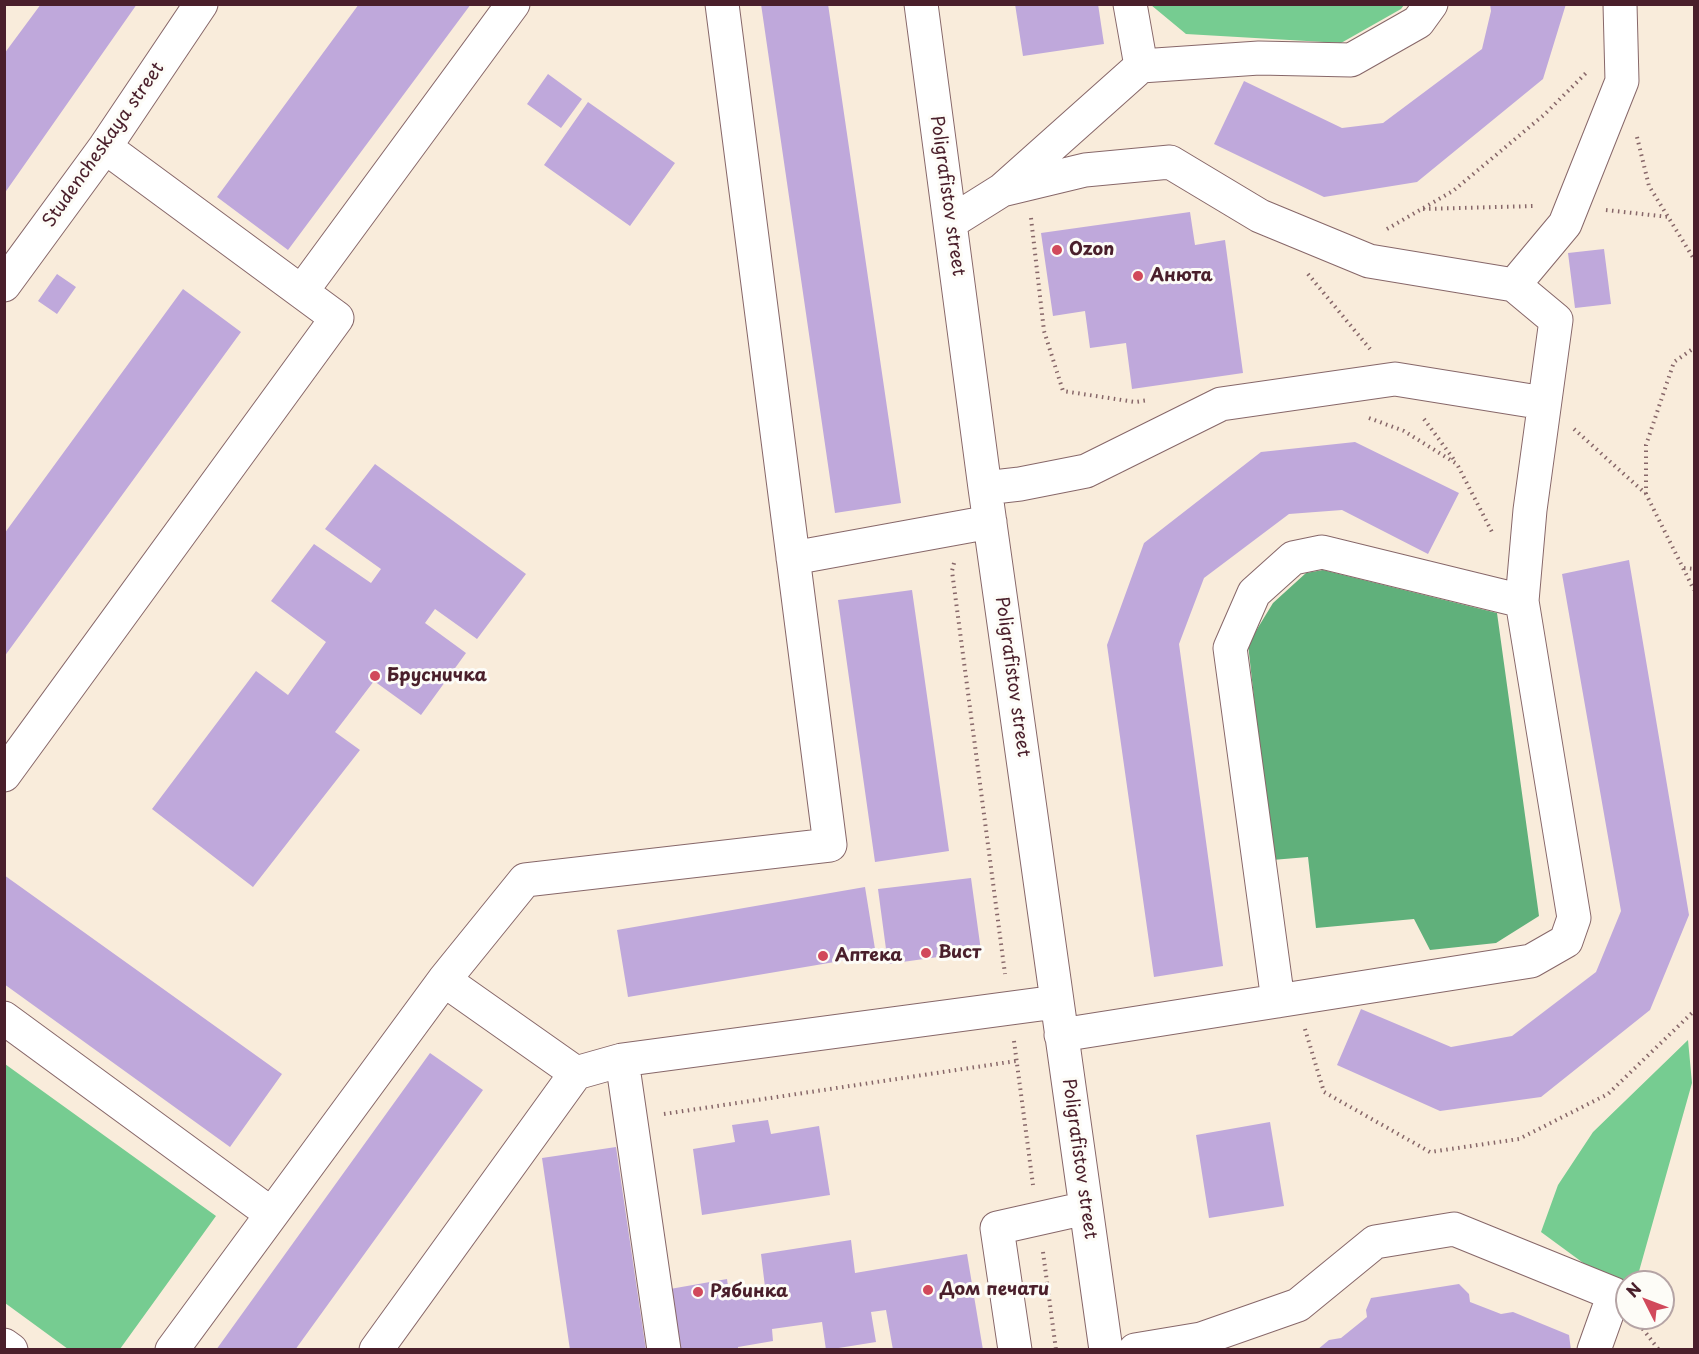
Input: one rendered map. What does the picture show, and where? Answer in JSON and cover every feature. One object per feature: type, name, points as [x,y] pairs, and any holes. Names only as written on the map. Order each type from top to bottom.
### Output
[{"type":"street","name":"Studencheskaya street","points":[[4,285],[105,147],[201,4]]},
{"type":"street","points":[[302,291],[513,4]]},
{"type":"street","points":[[172,1350],[270,1213],[444,980],[525,880],[830,845],[722,4]]},
{"type":"street","name":"Poligrafistov street","points":[[921,4],[985,488],[977,524],[1056,1002],[1106,1350]]},
{"type":"street","points":[[1130,4],[1141,66]]},
{"type":"street","points":[[951,222],[1002,190],[1141,66],[1259,58],[1351,60],[1418,22],[1431,4]]},
{"type":"street","points":[[1514,285],[1565,224],[1622,81],[1620,4]]},
{"type":"street","points":[[4,775],[337,318],[105,147]]},
{"type":"street","points":[[1002,190],[1084,170],[1170,162],[1260,216],[1369,261],[1514,285],[1556,320],[1530,510],[1522,601],[1574,918],[1566,941],[1531,961],[1061,1035]]},
{"type":"street","points":[[985,488],[1020,484],[1086,471],[1221,405],[1395,379],[1544,403]]},
{"type":"street","points":[[793,558],[977,524]]},
{"type":"street","points":[[1287,1000],[1230,648],[1254,593],[1293,558],[1322,552],[1522,601]]},
{"type":"street","points":[[444,980],[576,1073]]},
{"type":"street","points":[[376,1350],[576,1073],[622,1060],[1056,1002]]},
{"type":"street","points":[[4,1018],[270,1213]]},
{"type":"street","points":[[622,1060],[664,1350]]},
{"type":"street","points":[[1015,1350],[997,1228],[1086,1208]]},
{"type":"street","points":[[1135,1350],[1201,1339],[1298,1305],[1375,1242],[1454,1228],[1614,1294],[1594,1350]]},
{"type":"street","points":[[4,1345],[11,1350]]},
{"type":"path","points":[[1348,252],[1453,191],[1545,114],[1621,39]]},
{"type":"path","points":[[1636,133],[1649,186],[1695,259]]},
{"type":"path","points":[[1305,270],[1395,379],[1457,464]]},
{"type":"path","points":[[1646,494],[1646,445],[1674,362],[1695,348]]},
{"type":"path","points":[[1544,403],[1646,494],[1695,590]]},
{"type":"path","points":[[977,524],[951,571],[1056,1350]]},
{"type":"path","points":[[1684,568],[1695,569]]},
{"type":"path","points":[[1287,1000],[1324,1092],[1430,1152],[1519,1139],[1608,1094],[1695,1011]]},
{"type":"path","points":[[657,1116],[1016,1061]]},
{"type":"path","points":[[1643,1330],[1659,1350]]},
{"type":"green space","points":[[1151,5],[1404,5],[1401,9],[1341,43],[1186,34]]},
{"type":"green space","points":[[1323,570],[1497,613],[1539,916],[1496,943],[1430,950],[1414,919],[1316,928],[1308,857],[1272,860],[1248,644],[1273,603],[1306,573]]},
{"type":"green space","points":[[1688,1040],[1692,1083],[1639,1270],[1615,1270],[1615,1286],[1541,1232],[1558,1185],[1593,1132]]},
{"type":"green space","points":[[5,1064],[216,1216],[120,1349],[68,1349],[5,1303]]},
{"type":"building","points":[[41,4],[137,4],[4,194],[4,54]]},
{"type":"building","points":[[359,4],[471,4],[288,250],[217,197]]},
{"type":"building","points":[[761,4],[828,4],[901,503],[835,513]]},
{"type":"building","points":[[1015,4],[1098,4],[1104,44],[1023,56]]},
{"type":"building","points":[[1490,4],[1566,4],[1543,79],[1417,182],[1324,197],[1214,144],[1244,81],[1342,128],[1383,123],[1482,49],[1491,11]]},
{"type":"building","points":[[548,74],[582,99],[561,128],[527,104]]},
{"type":"building","points":[[588,102],[675,163],[630,226],[544,165]]},
{"type":"building","name":"Анюта","points":[[1190,212],[1195,245],[1225,240],[1243,373],[1132,389],[1126,343],[1090,348],[1085,311],[1053,316],[1041,233]]},
{"type":"building","points":[[1604,249],[1611,304],[1575,308],[1568,253]]},
{"type":"building","points":[[57,274],[76,287],[57,314],[38,301]]},
{"type":"building","points":[[183,289],[241,332],[4,657],[4,534]]},
{"type":"building","points":[[1355,442],[1459,493],[1428,554],[1342,510],[1289,514],[1204,578],[1179,644],[1223,966],[1154,977],[1107,645],[1144,543],[1261,452]]},
{"type":"building","name":"Брусничка","points":[[375,464],[526,574],[477,639],[435,609],[425,623],[466,653],[421,715],[374,681],[335,732],[360,750],[253,887],[152,809],[256,671],[288,695],[326,642],[271,601],[314,544],[371,583],[381,569],[325,529]]},
{"type":"building","points":[[1629,560],[1689,915],[1650,1010],[1541,1097],[1440,1111],[1337,1065],[1361,1009],[1451,1047],[1512,1036],[1596,972],[1621,911],[1562,574]]},
{"type":"building","points":[[912,590],[949,851],[875,862],[838,600]]},
{"type":"building","points":[[4,875],[282,1074],[230,1147],[4,984]]},
{"type":"building","points":[[971,878],[981,951],[888,964],[878,889]]},
{"type":"building","points":[[865,887],[876,955],[628,997],[617,930]]},
{"type":"building","points":[[430,1053],[483,1090],[295,1350],[216,1350]]},
{"type":"building","points":[[768,1120],[771,1134],[819,1126],[830,1195],[702,1215],[693,1149],[735,1142],[732,1125]]},
{"type":"building","points":[[1270,1122],[1284,1206],[1209,1218],[1196,1135]]},
{"type":"building","points":[[616,1147],[646,1350],[570,1350],[542,1158]]},
{"type":"building","points":[[851,1240],[855,1273],[967,1254],[983,1350],[893,1350],[886,1310],[871,1312],[876,1342],[826,1350],[822,1322],[772,1329],[773,1341],[738,1347],[738,1350],[681,1350],[670,1289],[727,1279],[729,1294],[765,1287],[761,1254]]},
{"type":"building","points":[[1459,1284],[1469,1294],[1470,1302],[1501,1314],[1513,1312],[1569,1335],[1571,1350],[1317,1350],[1329,1340],[1341,1338],[1367,1317],[1366,1310],[1371,1298]]},
{"type":"place","name":"Ozon","points":[[1057,250]]},
{"type":"place","name":"Анюта","points":[[1138,276]]},
{"type":"place","name":"Брусничка","points":[[375,676]]},
{"type":"place","name":"Вист","points":[[926,953]]},
{"type":"place","name":"Аптека","points":[[823,956]]},
{"type":"place","name":"Дом печати","points":[[928,1290]]},
{"type":"place","name":"Рябинка","points":[[698,1292]]}]
